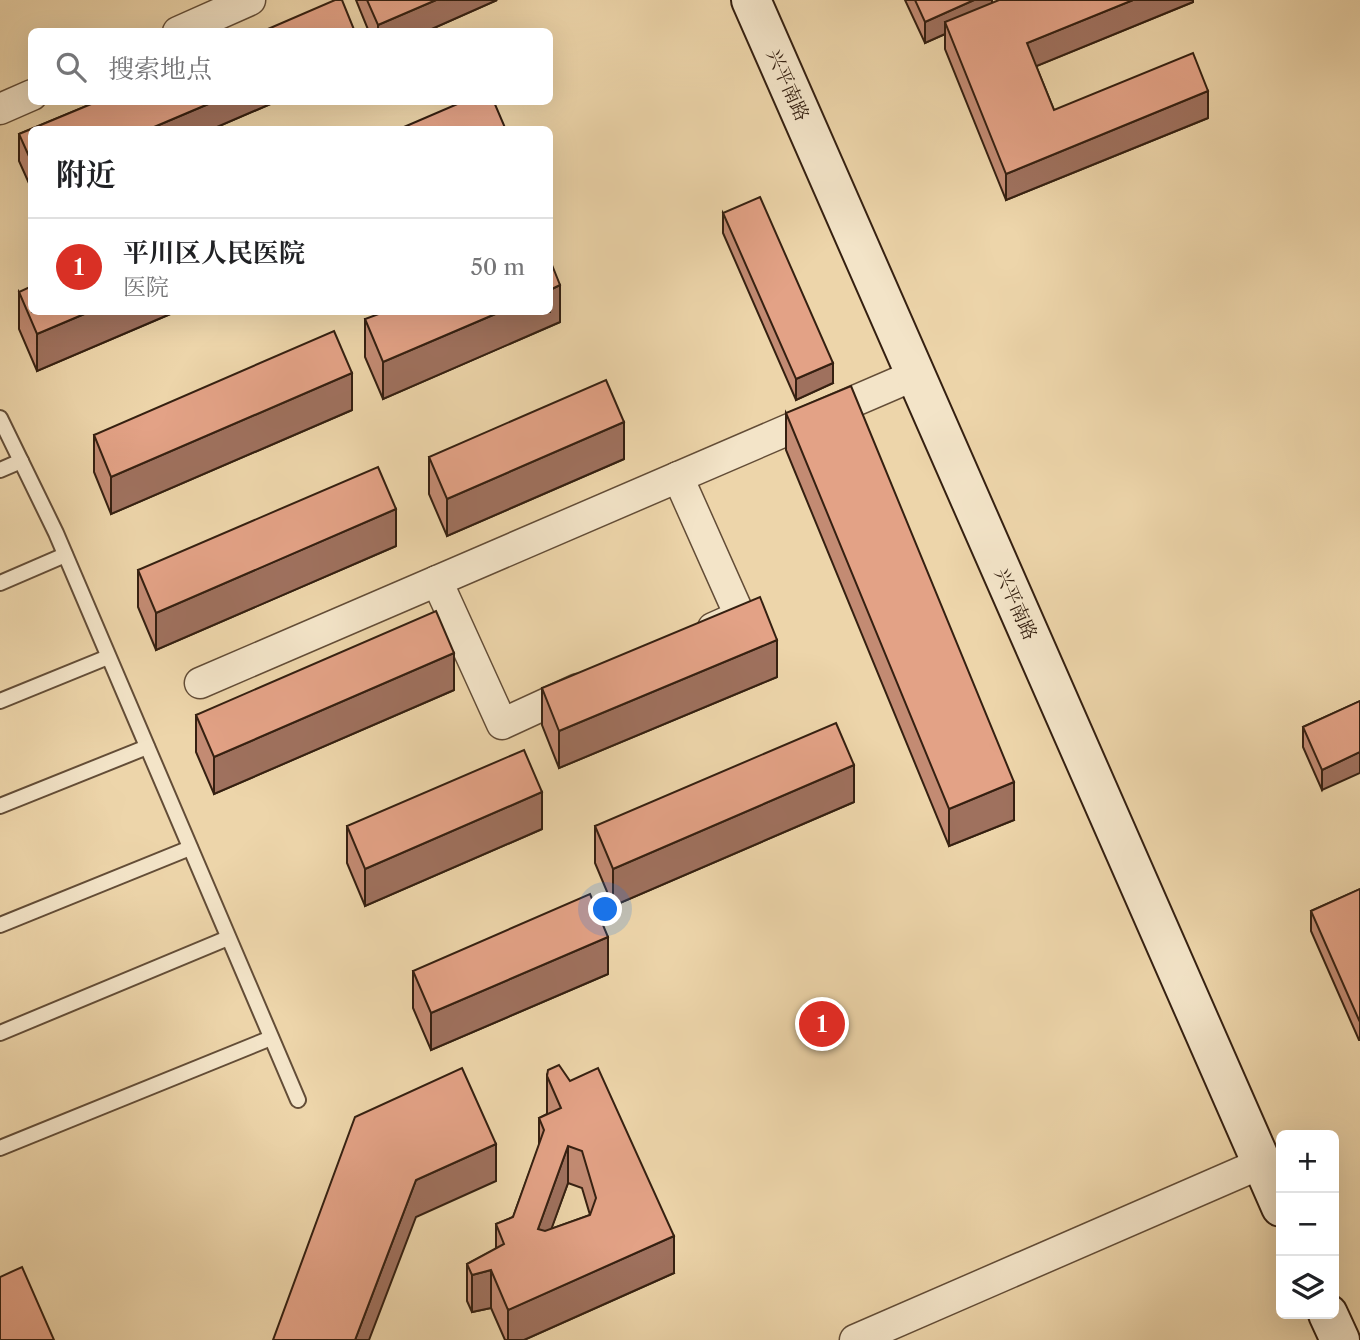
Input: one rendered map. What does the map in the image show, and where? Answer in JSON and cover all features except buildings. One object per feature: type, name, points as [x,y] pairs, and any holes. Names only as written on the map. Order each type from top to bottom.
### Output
[{"type":"main road","name":"兴平南路","points":[[751,0],[1276,1196]]},
{"type":"main road","points":[[1330,1319],[1340,1340]]},
{"type":"street","points":[[187,28],[250,0]]},
{"type":"street","points":[[0,109],[28,97]]},
{"type":"street","points":[[200,683],[915,375]]},
{"type":"street","points":[[678,477],[740,616],[690,638]]},
{"type":"street","points":[[437,581],[502,724],[602,678]]},
{"type":"street","points":[[855,1340],[1262,1163]]},
{"type":"lane","points":[[0,418],[65,555],[298,1100]]},
{"type":"lane","points":[[0,470],[21,461]]},
{"type":"lane","points":[[0,583],[65,555]]},
{"type":"lane","points":[[0,701],[108,657]]},
{"type":"lane","points":[[0,806],[147,747]]},
{"type":"lane","points":[[0,925],[190,848]]},
{"type":"lane","points":[[0,1033],[228,938]]},
{"type":"lane","points":[[0,1148],[271,1038]]},
{"type":"place","name":"平川区人民医院","points":[[822,1024]]}]
